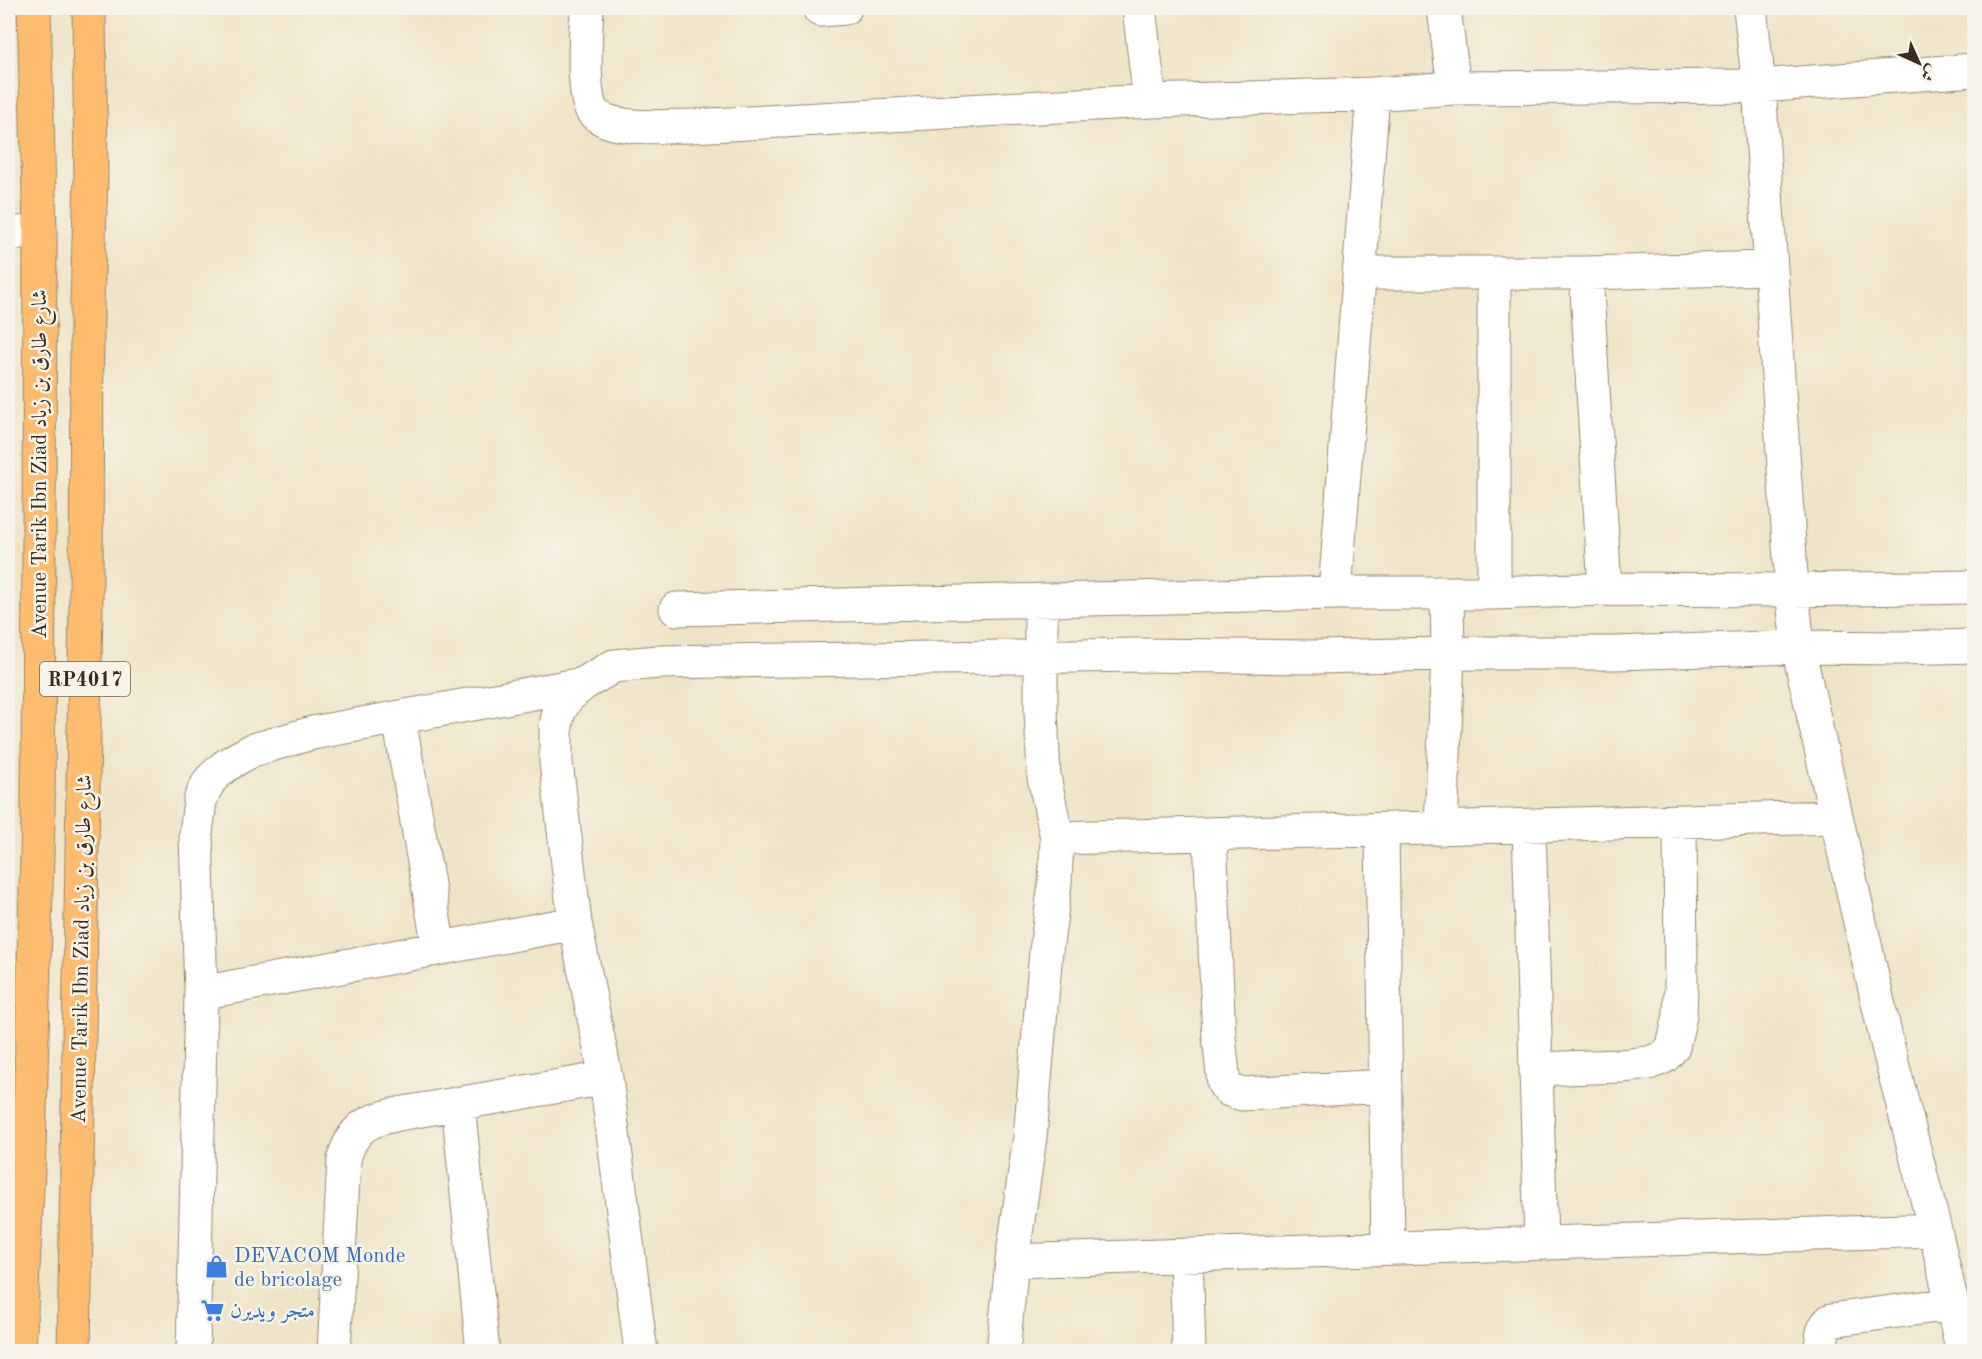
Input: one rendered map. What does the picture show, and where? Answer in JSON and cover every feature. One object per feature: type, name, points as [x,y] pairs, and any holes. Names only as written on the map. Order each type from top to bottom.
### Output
[{"type":"main road","name":"Avenue Tarik Ibn Ziad شارع طارق بن زياد","points":[[19,1352],[18,1151],[38,817],[40,231],[34,8]]},
{"type":"main road","name":"Avenue Tarik Ibn Ziad شارع طارق بن زياد","points":[[74,1352],[86,602],[87,303],[91,177],[89,8]]},
{"type":"street","points":[[587,8],[587,97],[592,111],[603,120],[618,124],[692,126],[1150,101],[1373,94],[1454,88],[1759,86],[1974,70]]},
{"type":"street","points":[[1139,8],[1150,101]]},
{"type":"street","points":[[1444,8],[1454,88]]},
{"type":"street","points":[[1750,8],[1759,86],[1797,647],[1888,1047],[1935,1230],[1963,1352]]},
{"type":"street","points":[[1335,593],[1373,94]]},
{"type":"street","points":[[8,234],[40,231]]},
{"type":"street","points":[[1359,273],[1586,273],[1771,268]]},
{"type":"street","points":[[1494,273],[1494,593]]},
{"type":"street","points":[[1586,273],[1605,589]]},
{"type":"street","points":[[676,609],[1335,593],[1974,587]]},
{"type":"street","points":[[1441,829],[1448,654],[1447,593]]},
{"type":"street","points":[[1003,1352],[1011,1262],[1030,1137],[1044,974],[1055,883],[1057,838],[1044,777],[1041,710],[1041,600]]},
{"type":"street","points":[[641,1352],[606,1078],[576,923],[556,762],[556,726],[559,711],[567,698],[583,684],[614,666],[658,662],[1138,655],[1318,657],[1616,653],[1797,647],[1974,646]]},
{"type":"street","points":[[193,1352],[201,993],[196,833],[200,801],[210,780],[225,766],[253,750],[312,733],[583,684]]},
{"type":"street","points":[[399,718],[439,948]]},
{"type":"street","points":[[1057,838],[1209,836],[1836,817]]},
{"type":"street","points":[[1536,1069],[1649,1063],[1664,1057],[1673,1047],[1680,1006],[1680,822]]},
{"type":"street","points":[[1529,826],[1541,1243]]},
{"type":"street","points":[[1382,830],[1388,1248]]},
{"type":"street","points":[[1209,836],[1219,1037],[1224,1084],[1229,1090],[1242,1094],[1386,1086]]},
{"type":"street","points":[[201,993],[576,923]]},
{"type":"street","points":[[334,1352],[344,1160],[348,1144],[359,1128],[377,1119],[606,1078]]},
{"type":"street","points":[[458,1104],[483,1352]]},
{"type":"street","points":[[1011,1262],[1935,1230]]},
{"type":"street","points":[[1186,1255],[1189,1352]]},
{"type":"street","points":[[1821,1352],[1823,1332],[1827,1324],[1839,1317],[1952,1304]]},
{"type":"place","name":"DEVACOM Monde de bricolage","points":[[216,1267]]},
{"type":"place","name":"متجر ويديرن","points":[[212,1310]]}]
